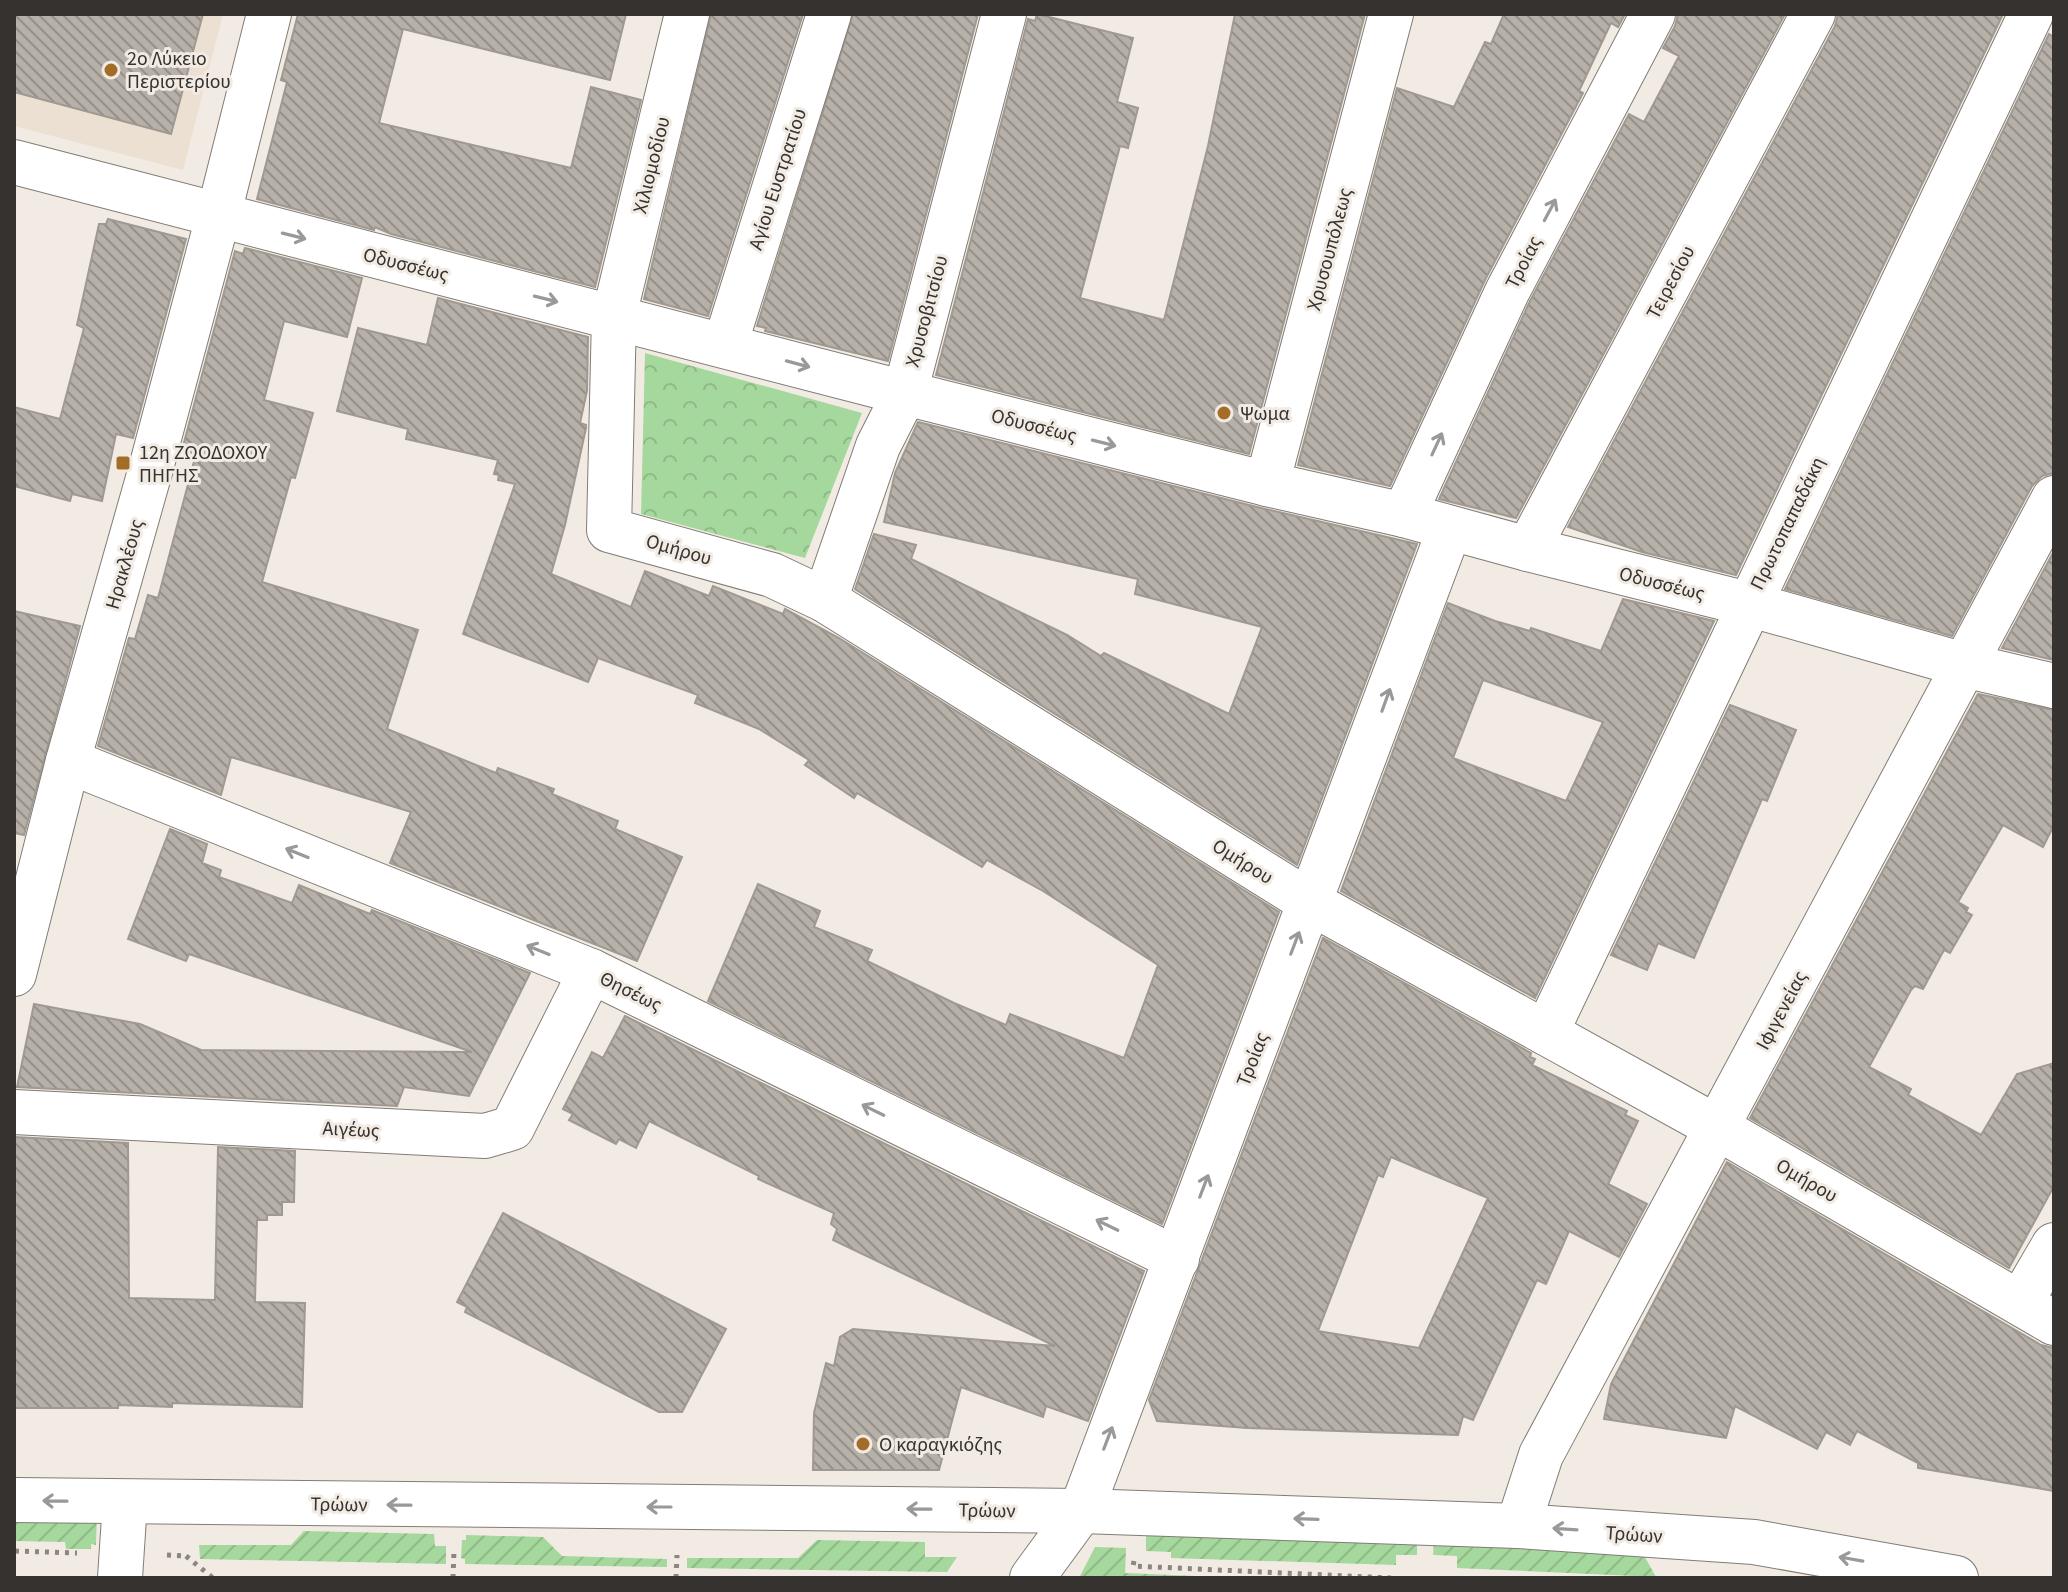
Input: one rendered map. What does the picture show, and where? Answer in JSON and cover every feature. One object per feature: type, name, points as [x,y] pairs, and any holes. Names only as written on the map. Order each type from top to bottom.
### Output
[{"type":"street","name":"Ηρακλέους","points":[[14,974],[68,761],[218,217],[269,14]]},
{"type":"street","name":"Χιλιομοδίου","points":[[614,316],[687,14]]},
{"type":"street","name":"Αγίου Ευστρατίου","points":[[725,345],[829,14]]},
{"type":"street","name":"Χρυσοβιτσίου","points":[[825,600],[878,446],[905,393],[1004,14]]},
{"type":"street","name":"Χρυσουπόλεως","points":[[1267,484],[1391,14]]},
{"type":"street","name":"Τροίας","points":[[1404,515],[1507,292],[1653,14]]},
{"type":"street","name":"Τειρεσίου","points":[[1528,549],[1813,14]]},
{"type":"street","name":"Πρωτοπαπαδάκη","points":[[1546,1033],[2031,14]]},
{"type":"street","name":"Οδυσσέως","points":[[14,162],[905,393],[1267,484],[1404,515],[1748,604],[1964,665],[2054,686]]},
{"type":"street","name":"Ομήρου","points":[[614,316],[609,530],[772,575],[825,600],[1311,903],[1718,1128],[2037,1313]]},
{"type":"street","name":"Ιφιγενείας","points":[[1518,1526],[1541,1455],[2054,498]]},
{"type":"street","name":"Τροίας","points":[[1032,1578],[1081,1511],[1450,528]]},
{"type":"street","name":"Θησέως","points":[[68,761],[591,971],[1177,1259]]},
{"type":"street","name":"Αιγέως","points":[[14,1112],[485,1136],[512,1128],[591,971]]},
{"type":"street","points":[[2037,1313],[2054,1245]]},
{"type":"street","name":"Τρώων","points":[[14,1500],[1081,1511],[1518,1526],[1748,1560],[1956,1578]]},
{"type":"street","points":[[120,1578],[125,1502]]},
{"type":"shaded area","name":"2ο Λύκειο Περιστερίου","points":[[14,14],[223,14],[183,170],[14,126]]},
{"type":"green space","points":[[645,353],[862,413],[805,558],[641,514]]},
{"type":"green space","points":[[15,1513],[97,1514],[96,1545],[91,1544],[91,1549],[66,1549],[65,1542],[14,1541]]},
{"type":"green space","points":[[304,1531],[434,1534],[435,1546],[446,1546],[446,1564],[200,1559],[199,1545],[291,1545]]},
{"type":"green space","points":[[1146,1531],[1417,1538],[1417,1555],[1396,1555],[1396,1565],[1171,1558],[1171,1552],[1146,1551]]},
{"type":"green space","points":[[466,1535],[543,1537],[562,1556],[667,1559],[667,1567],[465,1564],[465,1559],[461,1558],[462,1540],[466,1540]]},
{"type":"green space","points":[[1434,1539],[1641,1550],[1656,1577],[1457,1568],[1457,1556],[1433,1555]]},
{"type":"green space","points":[[817,1540],[925,1542],[925,1557],[957,1557],[947,1572],[687,1568],[687,1558],[798,1558]]},
{"type":"green space","points":[[1095,1547],[1126,1548],[1125,1573],[1244,1578],[1079,1578]]},
{"type":"building","name":"2ο Λύκειο Περιστερίου","points":[[14,14],[203,14],[171,134],[14,92]]},
{"type":"building","points":[[298,14],[626,14],[610,80],[403,29],[379,123],[571,168],[591,87],[641,100],[595,287],[391,234],[375,227],[374,230],[257,199],[287,82],[281,80]]},
{"type":"building","points":[[711,14],[803,14],[708,316],[644,299]]},
{"type":"building","points":[[853,14],[978,14],[888,361],[765,331],[766,328],[757,326]]},
{"type":"building","points":[[1037,14],[1133,38],[1117,102],[1138,108],[1128,148],[1120,146],[1080,298],[1164,320],[1208,146],[1235,14],[1365,14],[1249,454],[936,375],[1028,19],[1035,21]]},
{"type":"building","points":[[1504,14],[1625,14],[1618,27],[1611,23],[1579,91],[1583,93],[1485,280],[1390,486],[1298,465],[1397,88],[1454,107],[1485,42],[1491,44]]},
{"type":"building","points":[[1678,14],[1785,14],[1516,518],[1439,499],[1529,303],[1629,114],[1644,122],[1679,56],[1663,48]]},
{"type":"building","points":[[1838,14],[2003,14],[1736,575],[1642,552],[1568,527],[1835,26]]},
{"type":"building","points":[[2049,34],[2054,37],[2054,473],[2042,476],[2032,486],[1952,636],[1785,589]]},
{"type":"building","points":[[108,219],[186,239],[133,438],[116,434],[102,501],[72,494],[70,501],[14,486],[14,407],[60,419],[84,328],[77,325],[99,224],[106,224]]},
{"type":"building","points":[[245,248],[362,278],[347,337],[284,321],[264,400],[313,413],[295,478],[291,477],[262,582],[418,630],[387,729],[496,773],[498,768],[554,789],[552,794],[618,821],[615,829],[682,857],[637,961],[390,863],[411,812],[231,757],[221,795],[98,746],[129,638],[135,639],[148,595],[158,598],[196,454],[182,450],[235,251],[243,254]]},
{"type":"building","points":[[438,298],[588,337],[587,391],[580,423],[586,428],[551,574],[631,607],[645,571],[709,596],[713,586],[783,614],[785,609],[839,638],[1279,912],[1162,1224],[708,1001],[758,884],[820,911],[814,927],[872,950],[867,961],[954,1003],[1006,1025],[1010,1014],[1124,1058],[1158,965],[1043,891],[987,860],[982,867],[857,793],[854,798],[805,765],[809,760],[759,729],[695,703],[698,695],[598,658],[588,682],[463,634],[515,484],[498,480],[499,475],[494,474],[498,460],[406,439],[408,429],[337,411],[358,328],[427,345]]},
{"type":"building","points":[[918,422],[1417,544],[1297,865],[855,589],[874,534],[916,545],[911,559],[1067,635],[1101,656],[1104,653],[1229,714],[1262,627],[1135,594],[1138,579],[884,522],[895,473]]},
{"type":"building","points":[[2054,551],[2054,660],[2002,648]]},
{"type":"building","points":[[1623,599],[1714,621],[1535,998],[1341,891],[1448,603],[1495,621],[1530,631],[1531,628],[1601,651]],"holes":[[[1483,680],[1603,722],[1566,801],[1453,758]]]},
{"type":"building","points":[[14,611],[80,626],[24,835],[14,833]]},
{"type":"building","points":[[1978,694],[2054,710],[2054,825],[2043,847],[2003,825],[1958,902],[1968,908],[1966,912],[1972,915],[1950,953],[1944,950],[1923,989],[1915,986],[1911,990],[1869,1067],[1911,1089],[1908,1095],[1981,1135],[2017,1074],[2054,1063],[2054,1186],[2009,1268],[1750,1118]]},
{"type":"building","points":[[1730,705],[1796,730],[1767,801],[1762,799],[1694,958],[1658,943],[1647,970],[1611,955]]},
{"type":"building","points":[[170,829],[207,844],[202,863],[221,870],[219,877],[292,903],[299,885],[370,914],[372,910],[530,973],[469,1096],[404,1087],[397,1106],[17,1087],[34,1004],[140,1024],[201,1050],[472,1052],[189,954],[186,961],[128,939]]},
{"type":"building","points":[[1323,938],[1531,1053],[1530,1057],[1535,1059],[1532,1065],[1627,1111],[1625,1115],[1638,1121],[1608,1184],[1647,1204],[1619,1257],[1569,1231],[1546,1284],[1537,1280],[1473,1420],[1463,1416],[1458,1435],[1247,1428],[1157,1421],[1149,1400]],"holes":[[[1391,1157],[1488,1198],[1419,1348],[1318,1331],[1378,1175],[1383,1177]]]},
{"type":"building","points":[[625,1016],[1144,1271],[1088,1421],[1046,1406],[1043,1417],[961,1387],[939,1470],[813,1470],[814,1413],[826,1363],[834,1366],[840,1337],[853,1329],[1055,1346],[833,1240],[837,1229],[831,1224],[834,1213],[758,1179],[759,1176],[649,1121],[636,1148],[619,1139],[616,1144],[569,1120],[573,1114],[563,1109],[592,1052],[603,1058]]},
{"type":"building","points":[[14,1137],[128,1143],[129,1298],[215,1300],[218,1147],[295,1151],[294,1202],[282,1202],[282,1215],[267,1215],[267,1220],[257,1220],[255,1302],[305,1303],[302,1407],[172,1403],[172,1407],[14,1408]]},
{"type":"building","points":[[1727,1162],[2041,1345],[2054,1348],[2054,1491],[1918,1468],[1918,1463],[1857,1431],[1850,1445],[1826,1432],[1817,1449],[1735,1406],[1726,1438],[1604,1419],[1611,1384]]},
{"type":"building","points":[[503,1213],[726,1329],[682,1412],[659,1412],[465,1312],[467,1307],[457,1302]]},
{"type":"place","name":"2ο Λύκειο Περιστερίου","points":[[111,70]]},
{"type":"place","name":"Ψωμα","points":[[1224,413]]},
{"type":"place","name":"12η ΖΩΟΔΟΧΟΥ ΠΗΓΗΣ","points":[[123,463]]},
{"type":"place","name":"Ο καραγκιόζης","points":[[863,1444]]}]
